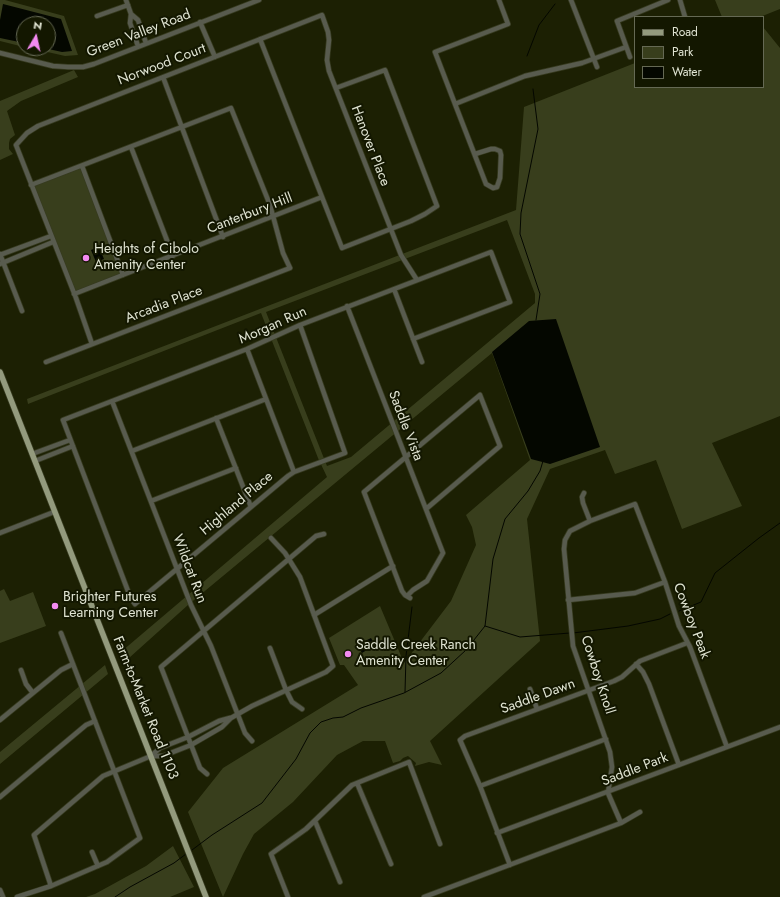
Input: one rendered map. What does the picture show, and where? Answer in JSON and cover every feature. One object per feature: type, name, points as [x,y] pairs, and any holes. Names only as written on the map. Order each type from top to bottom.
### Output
[{"type":"main road","name":"Farm-to-Market Road 1103","points":[[0,372],[206,897]]},
{"type":"street","name":"Green Valley Road","points":[[0,53],[53,66],[83,67],[259,0]]},
{"type":"street","points":[[475,154],[491,149],[500,151],[500,178],[497,187],[493,188],[486,184],[435,52],[508,24],[499,0]]},
{"type":"street","points":[[571,0],[597,67]]},
{"type":"street","points":[[630,57],[617,21],[668,0]]},
{"type":"street","points":[[680,0],[685,16]]},
{"type":"street","points":[[97,16],[127,2],[131,14],[130,23],[138,46]]},
{"type":"street","points":[[131,14],[138,20],[146,43]]},
{"type":"street","name":"Norwood Court","points":[[31,185],[16,145],[27,133],[38,126],[322,14]]},
{"type":"street","name":"Hanover Place","points":[[322,14],[329,40],[327,60],[329,71],[402,257],[417,280]]},
{"type":"street","points":[[200,22],[215,56]]},
{"type":"street","points":[[133,31],[141,28]]},
{"type":"street","points":[[260,39],[342,248],[422,216],[437,206],[385,70],[336,88]]},
{"type":"street","points":[[455,104],[524,76],[563,68],[594,59],[626,47]]},
{"type":"street","points":[[163,77],[223,237]]},
{"type":"street","points":[[92,344],[31,185],[231,108],[274,217]]},
{"type":"street","points":[[131,147],[173,256]]},
{"type":"street","points":[[82,166],[123,275]]},
{"type":"street","name":"Canterbury Hill","points":[[74,294],[322,198]]},
{"type":"street","name":"Arcadia Place","points":[[46,362],[290,268],[283,253],[274,217]]},
{"type":"street","points":[[22,311],[0,255],[51,236]]},
{"type":"street","points":[[2,263],[53,242]]},
{"type":"street","name":"Morgan Run","points":[[70,440],[62,420],[247,349],[347,306],[492,252],[510,302],[413,339]]},
{"type":"street","points":[[394,289],[422,362]]},
{"type":"street","name":"Saddle Vista","points":[[347,306],[443,553],[427,581],[413,590],[409,597],[402,591],[393,566]]},
{"type":"street","name":"Highland Place","points":[[73,446],[132,600],[135,604],[294,472],[345,453],[300,325]]},
{"type":"street","points":[[247,349],[294,472]]},
{"type":"street","points":[[314,615],[393,566],[364,492],[480,395],[500,446],[426,509]]},
{"type":"street","points":[[132,451],[266,399]]},
{"type":"street","name":"Wildcat Run","points":[[112,401],[237,714],[245,733],[252,741]]},
{"type":"street","points":[[216,418],[251,507]]},
{"type":"street","points":[[32,454],[70,440],[73,446],[35,461]]},
{"type":"street","points":[[151,501],[236,468]]},
{"type":"street","points":[[584,492],[582,497],[583,503],[590,521]]},
{"type":"street","name":"Cowboy Knoll","points":[[608,792],[612,767],[610,752],[573,646],[564,549],[565,540],[570,531],[590,521],[636,504]]},
{"type":"street","name":"Cowboy Peak","points":[[636,504],[665,582],[679,626],[687,642],[727,747]]},
{"type":"street","points":[[0,533],[54,512]]},
{"type":"street","points":[[207,774],[200,768],[161,667],[316,536],[324,534]]},
{"type":"street","points":[[151,756],[163,756],[191,745],[222,727],[237,714],[326,672],[334,666],[300,577],[288,559],[270,538]]},
{"type":"street","points":[[568,600],[635,593],[665,582]]},
{"type":"street","points":[[17,897],[51,886],[107,862],[140,838],[61,633]]},
{"type":"street","name":"Saddle Dawn","points":[[480,786],[460,740],[465,736],[618,679],[644,658],[687,642]]},
{"type":"street","points":[[270,648],[292,702],[302,709]]},
{"type":"street","points":[[0,720],[61,670],[73,664]]},
{"type":"street","points":[[636,664],[643,672],[649,684],[679,765]]},
{"type":"street","points":[[21,670],[26,684],[33,693]]},
{"type":"street","points":[[530,689],[537,709]]},
{"type":"street","points":[[51,886],[34,835],[103,776],[151,756],[160,748],[188,737],[219,721],[231,718]]},
{"type":"street","points":[[0,798],[86,725],[95,721]]},
{"type":"street","name":"Saddle Park","points":[[497,833],[780,727]]},
{"type":"street","points":[[510,865],[480,786],[606,740]]},
{"type":"street","points":[[288,897],[271,854],[306,829],[343,792],[357,783],[409,762],[440,844]]},
{"type":"street","points":[[357,783],[391,864]]},
{"type":"street","points":[[608,792],[621,823]]},
{"type":"street","points":[[424,897],[621,823],[640,812]]},
{"type":"street","points":[[314,821],[340,882]]},
{"type":"street","points":[[92,852],[98,866]]},
{"type":"street","points":[[0,890],[3,897]]},
{"type":"green space","points":[[0,0],[5,0],[64,16],[78,55],[65,56],[56,54],[56,16],[16,16],[16,45],[0,41]]},
{"type":"green space","points":[[715,0],[780,0],[780,9],[762,16],[722,16]]},
{"type":"green space","points":[[764,28],[780,48],[780,416],[712,443],[742,506],[682,529],[656,460],[615,474],[605,450],[550,469],[527,519],[540,641],[430,741],[442,765],[429,762],[415,766],[416,763],[408,756],[393,763],[385,741],[363,741],[337,755],[293,802],[254,834],[223,897],[188,812],[223,768],[358,685],[344,665],[340,665],[329,638],[380,606],[404,663],[451,601],[476,545],[472,527],[466,515],[530,460],[492,353],[188,605],[129,658],[122,651],[327,477],[318,458],[261,313],[28,404],[27,399],[516,210],[524,107],[634,63],[634,88],[764,88]],"holes":[[[507,220],[535,294],[535,303],[351,457],[327,466],[266,312]]]},
{"type":"green space","points":[[74,70],[78,77],[21,101],[7,111],[15,135],[10,139],[9,143],[9,149],[13,154],[0,160],[0,101]]},
{"type":"green space","points":[[82,166],[123,275],[74,294],[31,185]]},
{"type":"green space","points":[[4,589],[10,601],[33,592],[46,626],[0,643],[0,591]]},
{"type":"green space","points":[[105,665],[108,674],[0,764],[0,752]]},
{"type":"green space","points":[[173,846],[194,887],[170,897],[86,897],[95,894],[146,866]]},
{"type":"water","points":[[3,4],[49,16],[16,16],[16,41],[0,38],[0,20]]},
{"type":"water","points":[[56,18],[61,19],[72,51],[62,52],[56,51]]},
{"type":"water","points":[[99,247],[104,259],[96,262],[91,250]]},
{"type":"water","points":[[556,319],[600,447],[550,464],[531,459],[492,352],[529,321]]},
{"type":"water","points":[[371,638],[375,645],[362,653],[357,645]]},
{"type":"waterway","points":[[527,56],[539,25],[555,4]]},
{"type":"waterway","points":[[533,89],[538,129],[521,213],[520,234],[540,294],[536,320]]},
{"type":"waterway","points":[[192,850],[212,835],[262,803],[296,759],[310,733],[321,722],[333,718],[343,717],[361,708],[404,693],[441,673],[466,650],[485,626],[493,559],[505,519],[528,491],[540,471],[543,461]]},
{"type":"waterway","points":[[679,611],[701,602],[715,573],[780,523]]},
{"type":"waterway","points":[[405,692],[406,656],[412,607]]},
{"type":"waterway","points":[[573,633],[628,626],[660,619],[670,614]]},
{"type":"waterway","points":[[485,626],[520,637],[570,633]]},
{"type":"waterway","points":[[115,897],[174,863],[186,854]]},
{"type":"place","name":"Heights of Cibolo Amenity Center","points":[[86,258]]},
{"type":"place","name":"Brighter Futures Learning Center","points":[[55,606]]},
{"type":"place","name":"Saddle Creek Ranch Amenity Center","points":[[348,654]]}]
